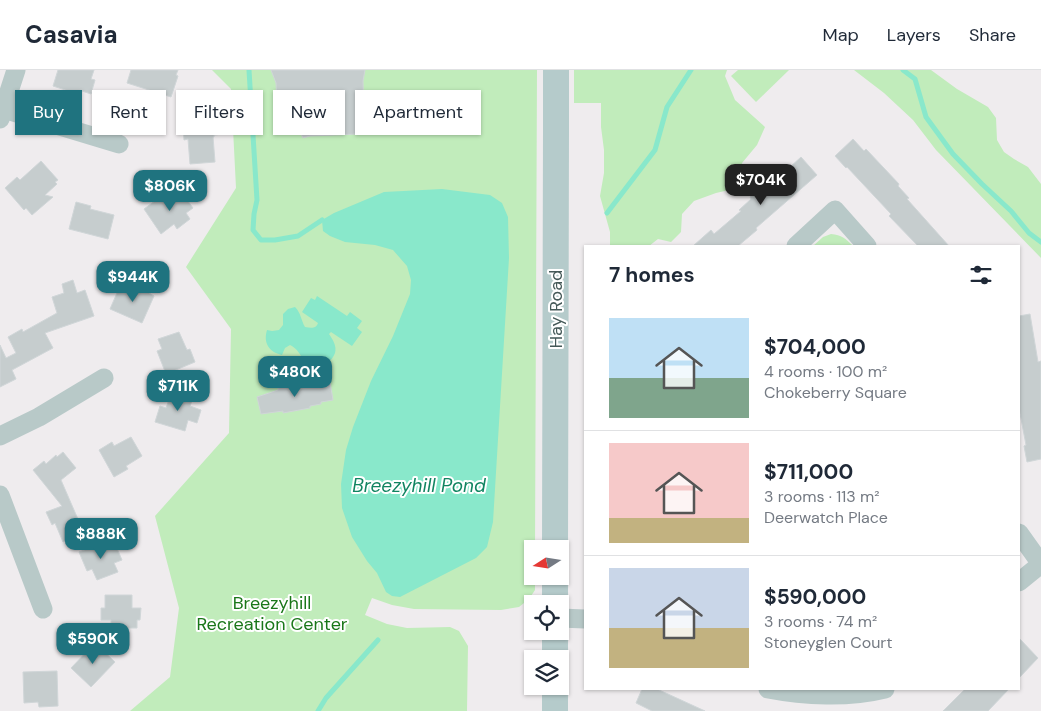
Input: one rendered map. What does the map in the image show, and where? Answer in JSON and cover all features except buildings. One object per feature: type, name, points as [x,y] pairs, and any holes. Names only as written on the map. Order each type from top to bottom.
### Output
[{"type":"street","points":[[16,70],[2,114],[118,144]]},
{"type":"street","name":"Hay Road","points":[[555,540],[556,70]]},
{"type":"street","points":[[797,245],[835,210],[866,245]]},
{"type":"street","points":[[0,436],[39,417],[104,378]]},
{"type":"street","points":[[0,495],[43,609]]},
{"type":"street","points":[[1020,534],[1041,564],[1020,581]]},
{"type":"street","points":[[569,618],[584,619]]},
{"type":"street","points":[[774,690],[810,695],[859,693],[878,690]]},
{"type":"street","points":[[555,695],[555,711]]},
{"type":"green space","name":"Breezyhill Recreation Center","points":[[212,70],[537,70],[535,540],[524,540],[524,585],[535,585],[535,590],[532,595],[524,595],[524,603],[519,607],[501,610],[414,609],[392,605],[372,598],[365,615],[387,624],[407,628],[450,627],[459,631],[468,646],[467,711],[130,711],[170,677],[179,608],[155,516],[229,433],[231,329],[186,267],[236,188],[233,135],[263,135],[263,90],[231,89]]},
{"type":"green space","points":[[574,70],[727,70],[725,76],[735,100],[765,127],[757,145],[742,163],[743,173],[729,190],[694,201],[682,214],[681,232],[671,242],[658,239],[650,245],[610,245],[610,232],[600,196],[604,173],[601,103],[574,103]]},
{"type":"green space","points":[[738,70],[789,70],[756,102],[731,76]]},
{"type":"green space","points":[[854,70],[931,70],[957,89],[988,107],[996,118],[997,140],[1004,152],[1028,167],[1041,184],[1041,258],[936,150],[913,120],[884,93]]},
{"type":"green space","points":[[831,234],[838,235],[852,245],[814,245],[823,237]]},
{"type":"water","name":"Breezyhill Pond","points":[[442,189],[490,195],[502,203],[508,217],[509,258],[493,522],[487,547],[476,558],[400,597],[392,596],[386,592],[377,573],[352,537],[342,508],[341,484],[346,450],[353,427],[371,381],[393,336],[410,294],[411,280],[407,266],[393,250],[375,245],[345,242],[330,236],[323,231],[322,220],[384,192]]},
{"type":"water","points":[[317,296],[347,316],[350,312],[362,321],[357,328],[362,332],[352,346],[331,332],[329,334],[335,345],[334,356],[329,362],[316,366],[306,362],[297,350],[290,345],[285,348],[282,355],[270,349],[266,339],[267,330],[279,330],[283,325],[283,314],[288,309],[295,307],[305,327],[311,328],[316,326],[318,323],[302,312],[311,298],[315,300]]},
{"type":"waterway","points":[[249,70],[257,200],[253,230],[261,240],[275,240],[298,236],[322,220]]},
{"type":"waterway","points":[[607,213],[655,150],[667,107],[691,70]]},
{"type":"waterway","points":[[903,70],[915,79],[926,117],[953,154],[1011,211],[1029,233],[1041,242]]},
{"type":"waterway","points":[[318,711],[326,698],[378,640]]}]
